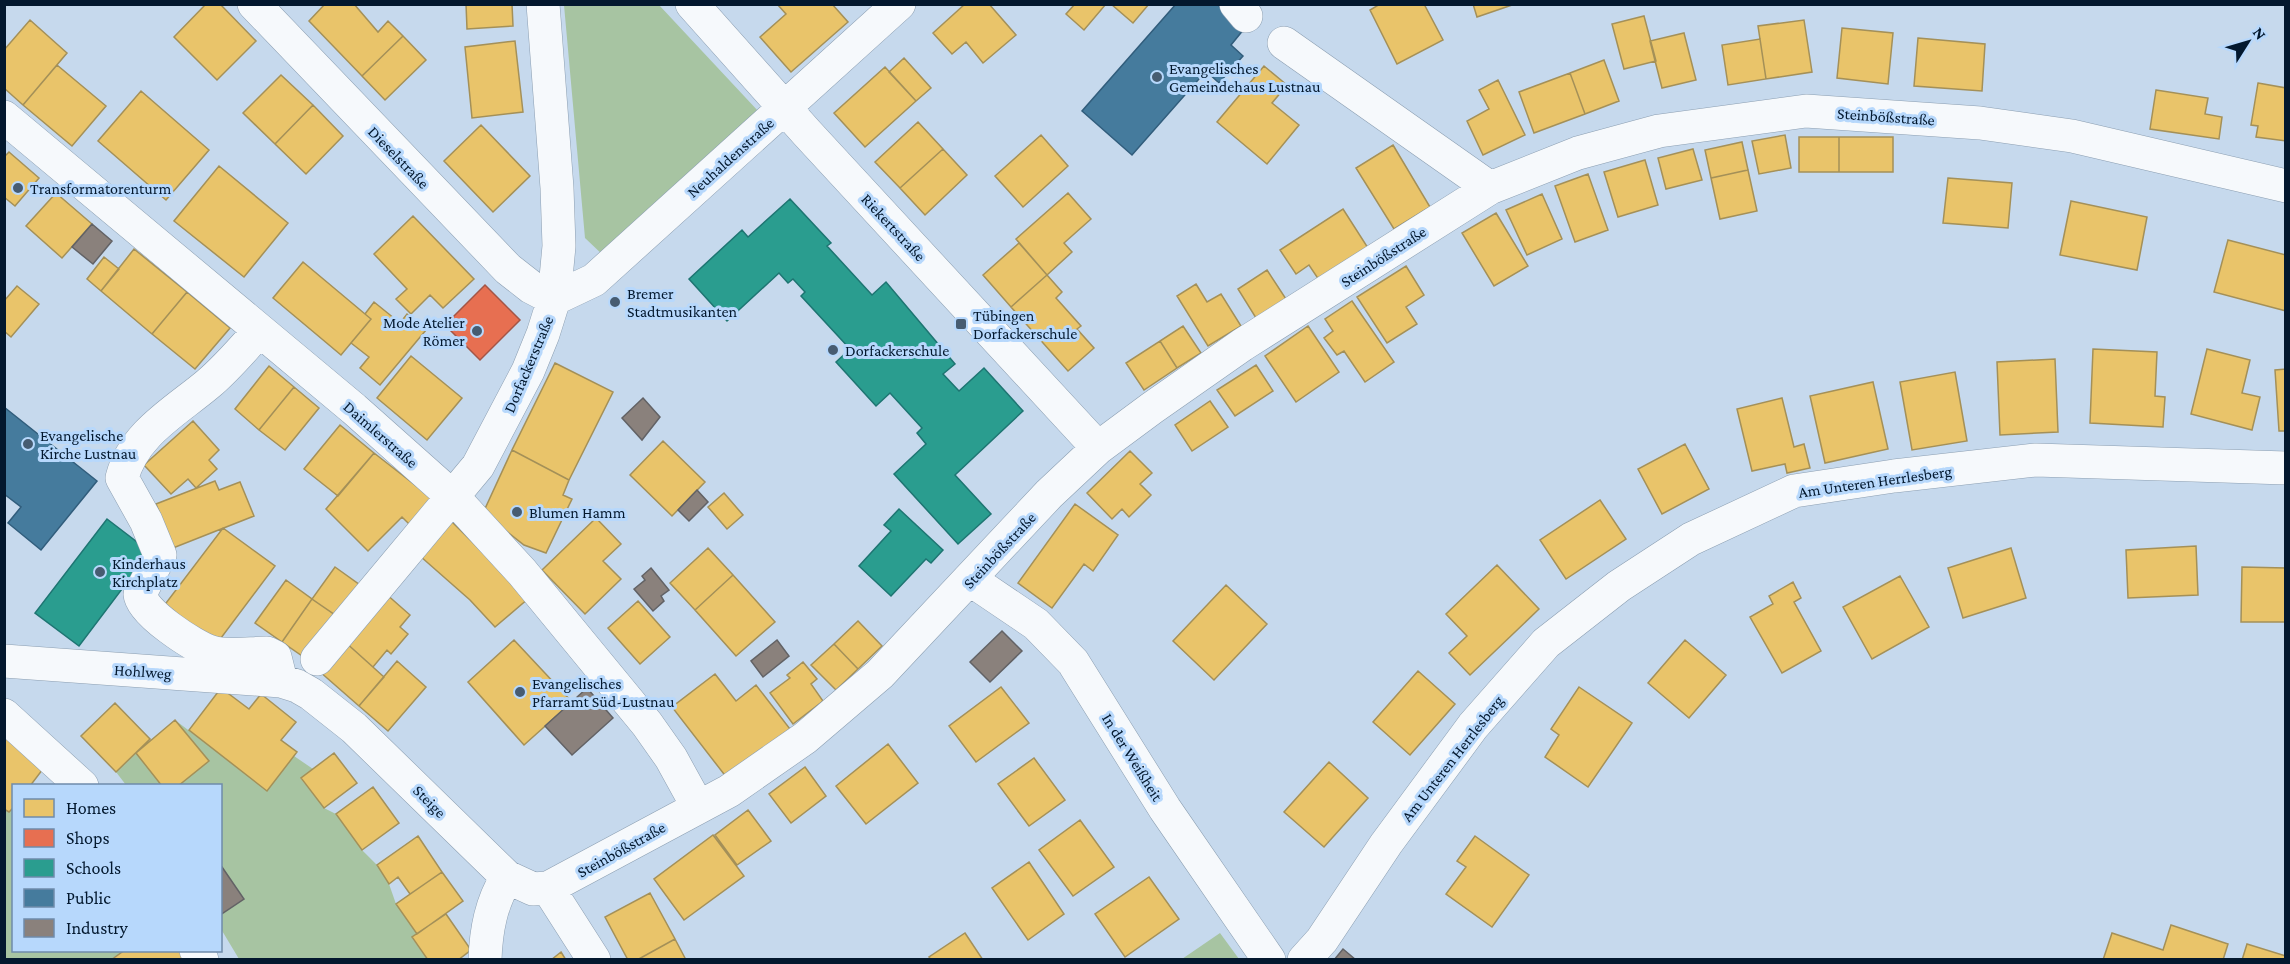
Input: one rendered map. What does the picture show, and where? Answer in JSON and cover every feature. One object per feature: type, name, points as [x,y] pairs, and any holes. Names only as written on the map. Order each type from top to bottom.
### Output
[{"type":"street","name":"Dieselstraße","points":[[254,4],[508,269],[531,287],[554,299]]},
{"type":"street","name":"Dorfackerstraße","points":[[317,659],[382,578],[454,498],[478,466],[499,430],[528,371],[554,299],[559,246],[557,188],[543,4]]},
{"type":"street","name":"Riekertstraße","points":[[692,4],[1098,448]]},
{"type":"street","name":"Neuhaldenstraße","points":[[554,299],[594,280],[898,4]]},
{"type":"street","points":[[1284,43],[1490,188]]},
{"type":"street","name":"Steinbößstraße","points":[[548,888],[765,768],[844,707],[880,674],[971,580],[1049,494],[1098,448],[1242,345],[1490,188],[1578,153],[1659,131],[1806,111],[1980,123],[2072,136],[2286,186]]},
{"type":"street","name":"Daimlerstraße","points":[[4,117],[260,331],[454,498],[529,581],[647,724],[671,758],[698,807]]},
{"type":"street","points":[[260,331],[225,369],[178,404],[152,429],[130,457],[122,478],[146,521],[160,555],[140,594],[145,606],[180,635],[212,653],[267,653],[275,657],[281,681]]},
{"type":"street","name":"Am Unteren Herrlesberg","points":[[1304,960],[1322,940],[1386,844],[1473,726],[1546,643],[1619,586],[1691,540],[1794,490],[1894,476],[2036,460],[2286,468]]},
{"type":"street","name":"In der Weißheit","points":[[971,580],[1036,624],[1073,662],[1165,809],[1269,960]]},
{"type":"street","name":"Hohlweg","points":[[4,661],[281,681]]},
{"type":"street","name":"Steige","points":[[281,681],[311,694],[354,728],[507,878]]},
{"type":"street","points":[[4,715],[80,784]]},
{"type":"street","points":[[485,960],[490,914],[496,895],[507,878],[533,889],[548,888],[594,960]]},
{"type":"green space","points":[[564,5],[659,5],[759,112],[605,257],[585,238]]},
{"type":"green space","points":[[175,720],[267,790],[294,756],[313,769],[301,779],[324,808],[336,814],[362,850],[377,865],[389,884],[396,904],[417,934],[412,938],[427,959],[239,959],[222,931],[222,914],[244,898],[222,869],[222,784],[179,784],[209,761]]},
{"type":"green space","points":[[136,753],[161,784],[125,784],[116,772]]},
{"type":"green space","points":[[12,808],[12,952],[123,952],[111,959],[5,959],[4,809],[9,812]]},
{"type":"green space","points":[[1220,933],[1239,959],[1182,959]]},
{"type":"building: Homes","points":[[206,4],[220,4],[256,41],[217,80],[174,37]]},
{"type":"building: Homes","points":[[325,4],[354,4],[378,32],[388,21],[403,36],[362,76],[309,21]]},
{"type":"building: Homes","points":[[466,4],[512,4],[513,26],[467,29]]},
{"type":"building: Homes","points":[[777,4],[832,4],[848,22],[791,72],[760,37],[786,14]]},
{"type":"building: Homes","points":[[965,4],[989,4],[1016,35],[983,63],[966,42],[952,54],[933,33]]},
{"type":"building: Homes","points":[[1075,4],[1106,4],[1084,30],[1066,14]]},
{"type":"building: Homes","points":[[1111,4],[1149,4],[1133,23]]},
{"type":"building: Homes","points":[[1380,4],[1424,4],[1443,40],[1397,64],[1370,10]]},
{"type":"building: Homes","points":[[1473,4],[1515,4],[1477,17]]},
{"type":"building: Homes","points":[[1644,16],[1656,61],[1624,69],[1612,24]]},
{"type":"building: Homes","points":[[30,20],[67,53],[23,105],[4,88],[4,50]]},
{"type":"building: Homes","points":[[1804,20],[1812,72],[1766,79],[1758,26]]},
{"type":"building: Homes","points":[[1842,28],[1893,33],[1888,84],[1837,78]]},
{"type":"building: Homes","points":[[1684,33],[1696,80],[1662,88],[1650,41]]},
{"type":"building: Homes","points":[[403,36],[426,60],[385,100],[362,76]]},
{"type":"building: Homes","points":[[1918,38],[1985,44],[1982,91],[1914,86]]},
{"type":"building: Homes","points":[[1760,39],[1766,79],[1728,85],[1722,45]]},
{"type":"building: Homes","points":[[515,41],[523,112],[472,118],[465,47]]},
{"type":"building: Homes","points":[[904,58],[931,88],[916,101],[889,72]]},
{"type":"building: Homes","points":[[1604,60],[1619,101],[1585,114],[1570,73]]},
{"type":"building: Homes","points":[[57,65],[106,106],[72,146],[23,105]]},
{"type":"building: Homes","points":[[1264,66],[1287,85],[1272,103],[1299,125],[1267,164],[1217,122]]},
{"type":"building: Homes","points":[[885,67],[916,101],[865,147],[834,113]]},
{"type":"building: Homes","points":[[1570,73],[1585,114],[1534,133],[1519,92]]},
{"type":"building: Homes","points":[[281,75],[313,105],[275,144],[243,113]]},
{"type":"building: Homes","points":[[1498,80],[1525,135],[1483,155],[1467,121],[1489,109],[1479,90]]},
{"type":"building: Homes","points":[[2258,83],[2286,88],[2286,141],[2256,137],[2258,126],[2251,125]]},
{"type":"building: Homes","points":[[2156,90],[2208,98],[2205,114],[2222,117],[2219,139],[2150,129]]},
{"type":"building: Homes","points":[[141,91],[209,150],[166,200],[98,141]]},
{"type":"building: Homes","points":[[313,105],[343,136],[306,174],[275,144]]},
{"type":"building: Homes","points":[[918,122],[943,149],[900,188],[875,162]]},
{"type":"building: Homes","points":[[481,125],[530,176],[493,212],[444,161]]},
{"type":"building: Homes","points":[[1041,135],[1068,166],[1023,207],[995,176]]},
{"type":"building: Homes","points":[[1785,135],[1791,168],[1759,174],[1752,141]]},
{"type":"building: Homes","points":[[1799,137],[1839,137],[1839,172],[1799,172]]},
{"type":"building: Homes","points":[[1839,137],[1893,137],[1893,172],[1839,172]]},
{"type":"building: Homes","points":[[1742,142],[1748,170],[1711,178],[1705,150]]},
{"type":"building: Homes","points":[[1393,145],[1430,207],[1394,229],[1356,168]]},
{"type":"building: Homes","points":[[943,149],[967,175],[925,215],[900,188]]},
{"type":"building: Homes","points":[[1693,149],[1702,180],[1666,189],[1658,158]]},
{"type":"building: Homes","name":"Transformatorenturm","points":[[9,152],[39,178],[15,206],[4,197],[4,157]]},
{"type":"building: Homes","points":[[1645,160],[1658,205],[1618,217],[1604,172]]},
{"type":"building: Homes","points":[[219,166],[288,223],[244,277],[174,221]]},
{"type":"building: Homes","points":[[1748,170],[1757,211],[1720,219],[1711,178]]},
{"type":"building: Homes","points":[[1588,174],[1608,230],[1575,242],[1555,186]]},
{"type":"building: Homes","points":[[1948,178],[2012,183],[2008,228],[1943,223]]},
{"type":"building: Homes","points":[[56,193],[92,224],[62,258],[26,226]]},
{"type":"building: Homes","points":[[1068,193],[1091,219],[1064,243],[1072,252],[1047,275],[1016,239]]},
{"type":"building: Homes","points":[[1542,194],[1562,239],[1527,255],[1506,210]]},
{"type":"building: Homes","points":[[2071,201],[2147,217],[2137,270],[2060,255]]},
{"type":"building: Homes","points":[[1343,209],[1368,248],[1319,280],[1309,265],[1296,274],[1280,250]]},
{"type":"building: Homes","points":[[1496,213],[1528,266],[1494,286],[1462,233]]},
{"type":"building: Homes","points":[[413,216],[474,279],[443,308],[430,295],[411,314],[396,299],[407,289],[374,254]]},
{"type":"building: Homes","points":[[2228,240],[2286,255],[2286,311],[2214,292]]},
{"type":"building: Homes","points":[[1019,243],[1047,275],[1011,307],[983,275]]},
{"type":"building: Homes","points":[[134,249],[187,292],[152,334],[101,291]]},
{"type":"building: Homes","points":[[104,257],[119,269],[101,291],[87,279]]},
{"type":"building: Homes","points":[[303,262],[371,319],[341,355],[273,298]]},
{"type":"building: Homes","points":[[1406,266],[1424,295],[1406,307],[1417,324],[1387,343],[1357,297]]},
{"type":"building: Homes","points":[[1267,270],[1286,299],[1256,318],[1238,289]]},
{"type":"building: Homes","points":[[1047,275],[1062,292],[1056,298],[1081,326],[1077,329],[1094,348],[1068,371],[1011,307]]},
{"type":"building: Homes","points":[[1196,284],[1207,302],[1221,294],[1241,326],[1208,346],[1177,296]]},
{"type":"building: Homes","points":[[17,286],[39,304],[11,337],[4,331],[4,301]]},
{"type":"building: Homes","points":[[187,292],[230,328],[195,369],[152,334]]},
{"type":"building: Homes","points":[[1352,301],[1394,362],[1365,382],[1344,351],[1337,355],[1324,338],[1333,331],[1325,319]]},
{"type":"building: Homes","points":[[374,302],[400,323],[407,314],[426,330],[380,385],[360,368],[369,357],[351,343],[371,319],[365,314]]},
{"type":"building: Homes","points":[[1183,326],[1201,353],[1177,368],[1160,341]]},
{"type":"building: Homes","points":[[1308,326],[1339,372],[1296,402],[1265,356]]},
{"type":"building: Homes","points":[[1160,341],[1177,368],[1144,390],[1126,363]]},
{"type":"building: Homes","points":[[2093,349],[2157,352],[2155,396],[2165,397],[2163,427],[2090,423]]},
{"type":"building: Homes","points":[[2207,349],[2250,360],[2242,393],[2260,397],[2252,430],[2191,414]]},
{"type":"building: Homes","points":[[411,356],[462,398],[427,440],[377,398]]},
{"type":"building: Homes","points":[[2055,359],[2058,432],[2000,435],[1997,362]]},
{"type":"building: Homes","points":[[555,363],[613,392],[569,480],[512,450]]},
{"type":"building: Homes","points":[[1256,365],[1273,391],[1235,416],[1217,390]]},
{"type":"building: Homes","points":[[269,366],[294,387],[259,430],[235,409]]},
{"type":"building: Homes","points":[[2286,369],[2286,431],[2279,431],[2275,370]]},
{"type":"building: Homes","points":[[1955,372],[1967,441],[1912,450],[1900,382]]},
{"type":"building: Homes","points":[[1873,382],[1888,449],[1825,463],[1810,396]]},
{"type":"building: Homes","points":[[294,387],[319,408],[285,450],[259,430]]},
{"type":"building: Homes","points":[[1782,398],[1794,447],[1804,444],[1810,468],[1787,473],[1785,464],[1752,471],[1737,409]]},
{"type":"building: Homes","points":[[1210,401],[1228,427],[1192,451],[1175,425]]},
{"type":"building: Homes","points":[[193,421],[219,450],[209,460],[217,469],[196,488],[188,479],[171,494],[144,465]]},
{"type":"building: Homes","points":[[340,425],[374,453],[338,496],[304,469]]},
{"type":"building: Homes","points":[[663,441],[705,482],[672,516],[630,475]]},
{"type":"building: Homes","points":[[1685,444],[1709,489],[1662,514],[1638,469]]},
{"type":"building: Homes","points":[[512,450],[569,480],[563,495],[572,499],[546,553],[524,545],[483,513]]},
{"type":"building: Homes","points":[[1130,451],[1152,473],[1140,484],[1151,495],[1129,517],[1122,509],[1112,519],[1087,493]]},
{"type":"building: Homes","points":[[374,453],[433,499],[410,525],[402,517],[368,551],[326,509]]},
{"type":"building: Homes","points":[[215,481],[219,490],[240,482],[254,516],[173,548],[156,504]]},
{"type":"building: Homes","points":[[724,493],[743,515],[727,529],[708,507]]},
{"type":"building: Homes","points":[[1600,500],[1626,539],[1566,579],[1540,540]]},
{"type":"building: Homes","points":[[1075,504],[1118,535],[1093,571],[1084,564],[1052,608],[1018,583]]},
{"type":"building: Homes","points":[[596,518],[621,544],[603,561],[621,579],[585,614],[542,570]]},
{"type":"building: Homes","points":[[450,520],[529,598],[495,627],[470,600],[420,556]]},
{"type":"building: Homes","points":[[223,528],[275,566],[215,646],[163,607]]},
{"type":"building: Homes","points":[[2196,546],[2198,595],[2128,598],[2126,550]]},
{"type":"building: Homes","points":[[708,548],[733,575],[695,610],[670,583]]},
{"type":"building: Homes","points":[[2011,548],[2026,598],[1963,618],[1948,568]]},
{"type":"building: Homes","points":[[1497,565],[1539,609],[1470,675],[1449,653],[1467,636],[1446,614]]},
{"type":"building: Homes","points":[[335,567],[360,585],[338,617],[312,599]]},
{"type":"building: Homes","points":[[2242,567],[2286,568],[2286,622],[2241,622]]},
{"type":"building: Homes","points":[[733,575],[775,622],[736,656],[695,610]]},
{"type":"building: Homes","points":[[1900,576],[1929,627],[1872,659],[1843,607]]},
{"type":"building: Homes","points":[[286,580],[312,599],[282,642],[255,623]]},
{"type":"building: Homes","points":[[1793,582],[1801,598],[1794,602],[1821,651],[1782,673],[1750,617],[1773,604],[1769,596]]},
{"type":"building: Homes","points":[[1226,585],[1267,624],[1214,680],[1173,641]]},
{"type":"building: Homes","points":[[385,593],[410,615],[400,627],[408,634],[391,654],[387,650],[373,667],[344,641]]},
{"type":"building: Homes","points":[[312,599],[338,617],[308,660],[282,642]]},
{"type":"building: Homes","points":[[638,601],[670,637],[640,664],[608,628]]},
{"type":"building: Homes","points":[[858,621],[882,646],[858,669],[834,644]]},
{"type":"building: Homes","name":"Evangelisches Pfarramt Süd-Lustnau","points":[[514,640],[572,702],[524,745],[468,682]]},
{"type":"building: Homes","points":[[1685,640],[1726,675],[1689,718],[1648,683]]},
{"type":"building: Homes","points":[[344,641],[384,677],[359,706],[319,671]]},
{"type":"building: Homes","points":[[834,644],[858,669],[836,690],[811,665]]},
{"type":"building: Homes","points":[[397,661],[426,687],[388,731],[359,706]]},
{"type":"building: Homes","points":[[803,662],[817,679],[811,684],[823,701],[793,724],[770,693],[790,678],[787,675]]},
{"type":"building: Homes","points":[[1418,671],[1455,704],[1410,755],[1373,722]]},
{"type":"building: Homes","points":[[715,674],[736,701],[756,685],[790,729],[727,778],[672,707]]},
{"type":"building: Homes","points":[[1001,687],[1029,723],[976,762],[949,726]]},
{"type":"building: Homes","points":[[1579,687],[1632,723],[1588,787],[1545,757],[1559,735],[1551,729]]},
{"type":"building: Homes","points":[[221,688],[249,709],[261,694],[296,722],[281,740],[297,752],[267,791],[189,730]]},
{"type":"building: Homes","points":[[115,703],[150,739],[116,772],[81,736]]},
{"type":"building: Homes","points":[[175,720],[209,761],[180,784],[160,784],[136,753]]},
{"type":"building: Homes","points":[[4,733],[46,765],[32,784],[12,784],[12,809],[9,812],[4,809]]},
{"type":"building: Homes","points":[[888,744],[918,783],[866,824],[836,786]]},
{"type":"building: Homes","points":[[334,753],[357,783],[324,808],[301,778]]},
{"type":"building: Homes","points":[[1034,758],[1065,800],[1029,826],[998,784]]},
{"type":"building: Homes","points":[[1329,762],[1368,798],[1324,847],[1284,812]]},
{"type":"building: Homes","points":[[805,767],[826,796],[791,823],[769,794]]},
{"type":"building: Homes","points":[[373,787],[399,823],[362,850],[336,814]]},
{"type":"building: Homes","points":[[748,810],[771,841],[737,865],[715,835]]},
{"type":"building: Homes","points":[[1080,820],[1114,867],[1073,896],[1039,850]]},
{"type":"building: Homes","points":[[713,835],[744,876],[684,920],[654,879]]},
{"type":"building: Homes","points":[[418,836],[442,872],[410,894],[398,877],[389,884],[377,865]]},
{"type":"building: Homes","points":[[1475,836],[1529,875],[1492,927],[1446,894],[1466,867],[1457,861]]},
{"type":"building: Homes","points":[[1029,862],[1064,914],[1028,940],[992,888]]},
{"type":"building: Homes","points":[[442,872],[463,901],[417,934],[396,904]]},
{"type":"building: Homes","points":[[1149,877],[1179,919],[1125,957],[1095,914]]},
{"type":"building: Homes","points":[[650,893],[675,939],[637,960],[628,960],[605,917]]},
{"type":"building: Homes","points":[[446,914],[471,950],[458,960],[428,960],[412,937]]},
{"type":"building: Homes","points":[[2171,925],[2228,944],[2223,960],[2103,960],[2112,933],[2163,950]]},
{"type":"building: Homes","points":[[965,933],[983,960],[931,960],[929,957]]},
{"type":"building: Homes","points":[[675,939],[686,960],[637,960]]},
{"type":"building: Homes","points":[[2247,944],[2286,956],[2286,960],[2242,960]]},
{"type":"building: Homes","points":[[122,952],[182,952],[185,957],[181,960],[111,960]]},
{"type":"building: Homes","points":[[561,952],[566,960],[551,960]]},
{"type":"building: Shops","points":[[485,285],[520,320],[480,360],[445,325]]},
{"type":"building: Schools","points":[[790,199],[831,243],[827,246],[872,295],[886,282],[955,364],[943,374],[959,391],[984,368],[1023,411],[955,475],[991,514],[958,544],[894,474],[926,444],[917,433],[922,428],[890,393],[876,406],[836,362],[850,349],[801,296],[805,292],[793,279],[788,283],[779,273],[727,321],[689,279],[742,230],[748,237]]},
{"type":"building: Schools","points":[[899,509],[943,550],[931,563],[926,559],[891,596],[859,566],[891,531],[884,525]]},
{"type":"building: Schools","name":"Kinderhaus Kirchplatz","points":[[107,519],[150,552],[79,646],[35,613]]},
{"type":"building: Public","name":"Evangelisches Gemeindehaus Lustnau","points":[[1176,4],[1217,4],[1244,29],[1231,45],[1243,56],[1219,83],[1206,71],[1132,155],[1082,111]]},
{"type":"building: Public","name":"Evangelische Kirche Lustnau","points":[[4,407],[97,481],[41,550],[8,523],[21,507],[4,494]]},
{"type":"building: Industry","points":[[92,224],[112,241],[93,264],[72,247]]},
{"type":"building: Industry","points":[[643,398],[660,417],[642,440],[622,418]]},
{"type":"building: Industry","points":[[697,490],[708,502],[689,521],[678,510]]},
{"type":"building: Industry","points":[[651,568],[669,590],[661,596],[664,601],[653,611],[634,589],[645,580],[642,576]]},
{"type":"building: Industry","points":[[1002,631],[1022,651],[990,682],[970,662]]},
{"type":"building: Industry","points":[[777,640],[789,656],[763,677],[751,661]]},
{"type":"building: Industry","points":[[587,688],[613,718],[572,755],[545,726]]},
{"type":"building: Industry","points":[[222,867],[244,899],[222,914]]},
{"type":"building: Industry","points":[[1343,949],[1356,960],[1334,960]]},
{"type":"place","name":"Evangelisches Gemeindehaus Lustnau","points":[[1157,77]]},
{"type":"place","name":"Transformatorenturm","points":[[18,188]]},
{"type":"place","name":"Bremer Stadtmusikanten","points":[[615,302]]},
{"type":"place","name":"Tübingen Dorfackerschule","points":[[961,324]]},
{"type":"place","name":"Mode Atelier Römer","points":[[477,331]]},
{"type":"place","name":"Dorfackerschule","points":[[833,350]]},
{"type":"place","name":"Evangelische Kirche Lustnau","points":[[28,444]]},
{"type":"place","name":"Blumen Hamm","points":[[517,512]]},
{"type":"place","name":"Kinderhaus Kirchplatz","points":[[100,572]]},
{"type":"place","name":"Evangelisches Pfarramt Süd-Lustnau","points":[[520,692]]}]
